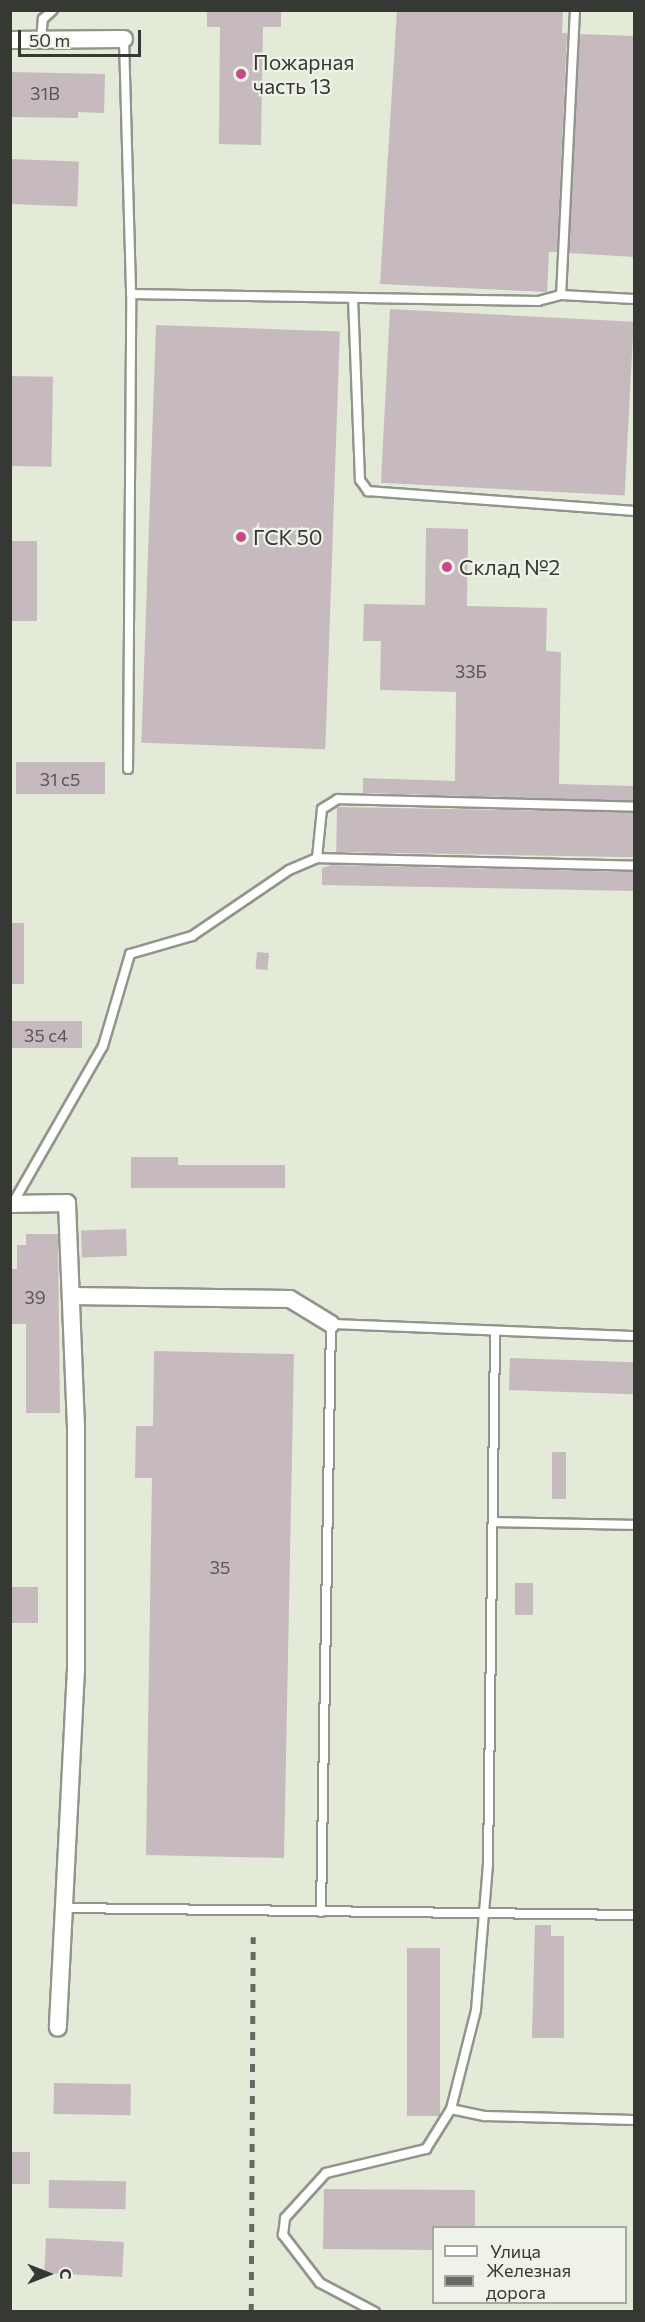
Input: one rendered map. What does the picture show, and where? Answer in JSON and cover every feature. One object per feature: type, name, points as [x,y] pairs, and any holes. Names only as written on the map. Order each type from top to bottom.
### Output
[{"type":"street","points":[[10,40],[124,39]]},
{"type":"street","points":[[12,1204],[67,1203],[71,1296],[76,1669],[58,2028]]},
{"type":"street","points":[[71,1296],[290,1299],[331,1324]]},
{"type":"lane","points":[[41,40],[43,19],[53,10]]},
{"type":"lane","points":[[561,295],[575,10]]},
{"type":"lane","points":[[124,39],[131,294],[128,769]]},
{"type":"lane","points":[[131,294],[538,301],[561,295],[634,299]]},
{"type":"lane","points":[[353,298],[360,480],[368,491],[634,512]]},
{"type":"lane","points":[[316,858],[322,809],[338,799],[634,807]]},
{"type":"lane","points":[[12,1204],[103,1046],[130,954],[192,936],[289,870],[316,858],[634,866]]},
{"type":"lane","points":[[321,1912],[331,1324],[495,1333],[634,1336]]},
{"type":"lane","points":[[375,2312],[320,2283],[283,2235],[285,2218],[326,2173],[426,2149],[452,2109],[476,2010],[486,1914],[494,1522],[495,1333]]},
{"type":"lane","points":[[494,1522],[634,1525]]},
{"type":"lane","points":[[64,1908],[634,1915]]},
{"type":"lane","points":[[452,2109],[485,2116],[634,2120]]},
{"type":"shaded area","points":[[11,11],[634,11],[634,2311],[11,2312]]},
{"type":"building","name":"Пожарная часть 13","points":[[207,10],[281,10],[281,27],[263,27],[261,145],[219,144],[220,27],[207,27]]},
{"type":"building","points":[[397,10],[563,10],[562,33],[567,33],[557,252],[549,252],[547,292],[380,284]]},
{"type":"building","points":[[580,34],[634,36],[634,257],[569,253]]},
{"type":"building","points":[[10,72],[105,74],[104,113],[78,112],[78,118],[10,117]]},
{"type":"building","points":[[10,159],[79,161],[77,206],[10,204]]},
{"type":"building","points":[[390,309],[634,322],[625,496],[381,483]]},
{"type":"building","name":"ГСК 50","points":[[156,325],[340,331],[325,749],[141,743]]},
{"type":"building","points":[[10,376],[53,377],[51,467],[10,466]]},
{"type":"building","points":[[426,528],[468,529],[467,606],[547,608],[546,651],[561,652],[559,784],[634,786],[634,801],[363,793],[363,778],[455,781],[456,692],[380,690],[381,641],[363,641],[364,604],[425,605]]},
{"type":"building","points":[[10,541],[37,541],[37,621],[10,621]]},
{"type":"building","points":[[16,762],[105,762],[105,794],[16,794]]},
{"type":"building","points":[[337,807],[634,812],[633,857],[336,852]]},
{"type":"building","points":[[332,865],[634,872],[634,891],[322,885],[322,868]]},
{"type":"building","points":[[10,923],[24,923],[24,984],[10,984]]},
{"type":"building","points":[[257,952],[269,953],[267,970],[256,969]]},
{"type":"building","points":[[10,1021],[82,1021],[82,1048],[10,1048]]},
{"type":"building","points":[[131,1157],[178,1157],[178,1165],[285,1165],[285,1188],[131,1188]]},
{"type":"building","points":[[126,1229],[127,1256],[82,1258],[81,1231]]},
{"type":"building","points":[[26,1234],[58,1234],[60,1413],[26,1413],[26,1324],[10,1324],[10,1269],[17,1269],[17,1245],[26,1245]]},
{"type":"building","points":[[154,1351],[294,1354],[284,1858],[146,1855],[152,1478],[135,1478],[136,1426],[153,1426]]},
{"type":"building","points":[[510,1358],[634,1362],[633,1394],[509,1390]]},
{"type":"building","points":[[552,1452],[566,1452],[566,1499],[552,1499]]},
{"type":"building","points":[[515,1583],[533,1583],[533,1615],[515,1615]]},
{"type":"building","points":[[10,1587],[38,1587],[38,1623],[10,1623]]},
{"type":"building","points":[[535,1925],[551,1925],[551,1936],[564,1936],[564,2038],[532,2038]]},
{"type":"building","points":[[407,1948],[440,1948],[440,2116],[407,2116]]},
{"type":"building","points":[[54,2083],[131,2084],[130,2115],[53,2114]]},
{"type":"building","points":[[10,2152],[30,2152],[30,2184],[10,2184]]},
{"type":"building","points":[[49,2180],[126,2181],[125,2209],[49,2208]]},
{"type":"building","points":[[324,2189],[475,2190],[475,2226],[432,2226],[432,2250],[323,2249]]},
{"type":"building","points":[[46,2238],[124,2242],[122,2277],[44,2273]]},
{"type":"railway","points":[[251,2312],[253,1937]]},
{"type":"place","name":"Пожарная часть 13","points":[[241,74]]},
{"type":"place","name":"ГСК 50","points":[[241,537]]},
{"type":"place","name":"Склад №2","points":[[447,567]]}]
